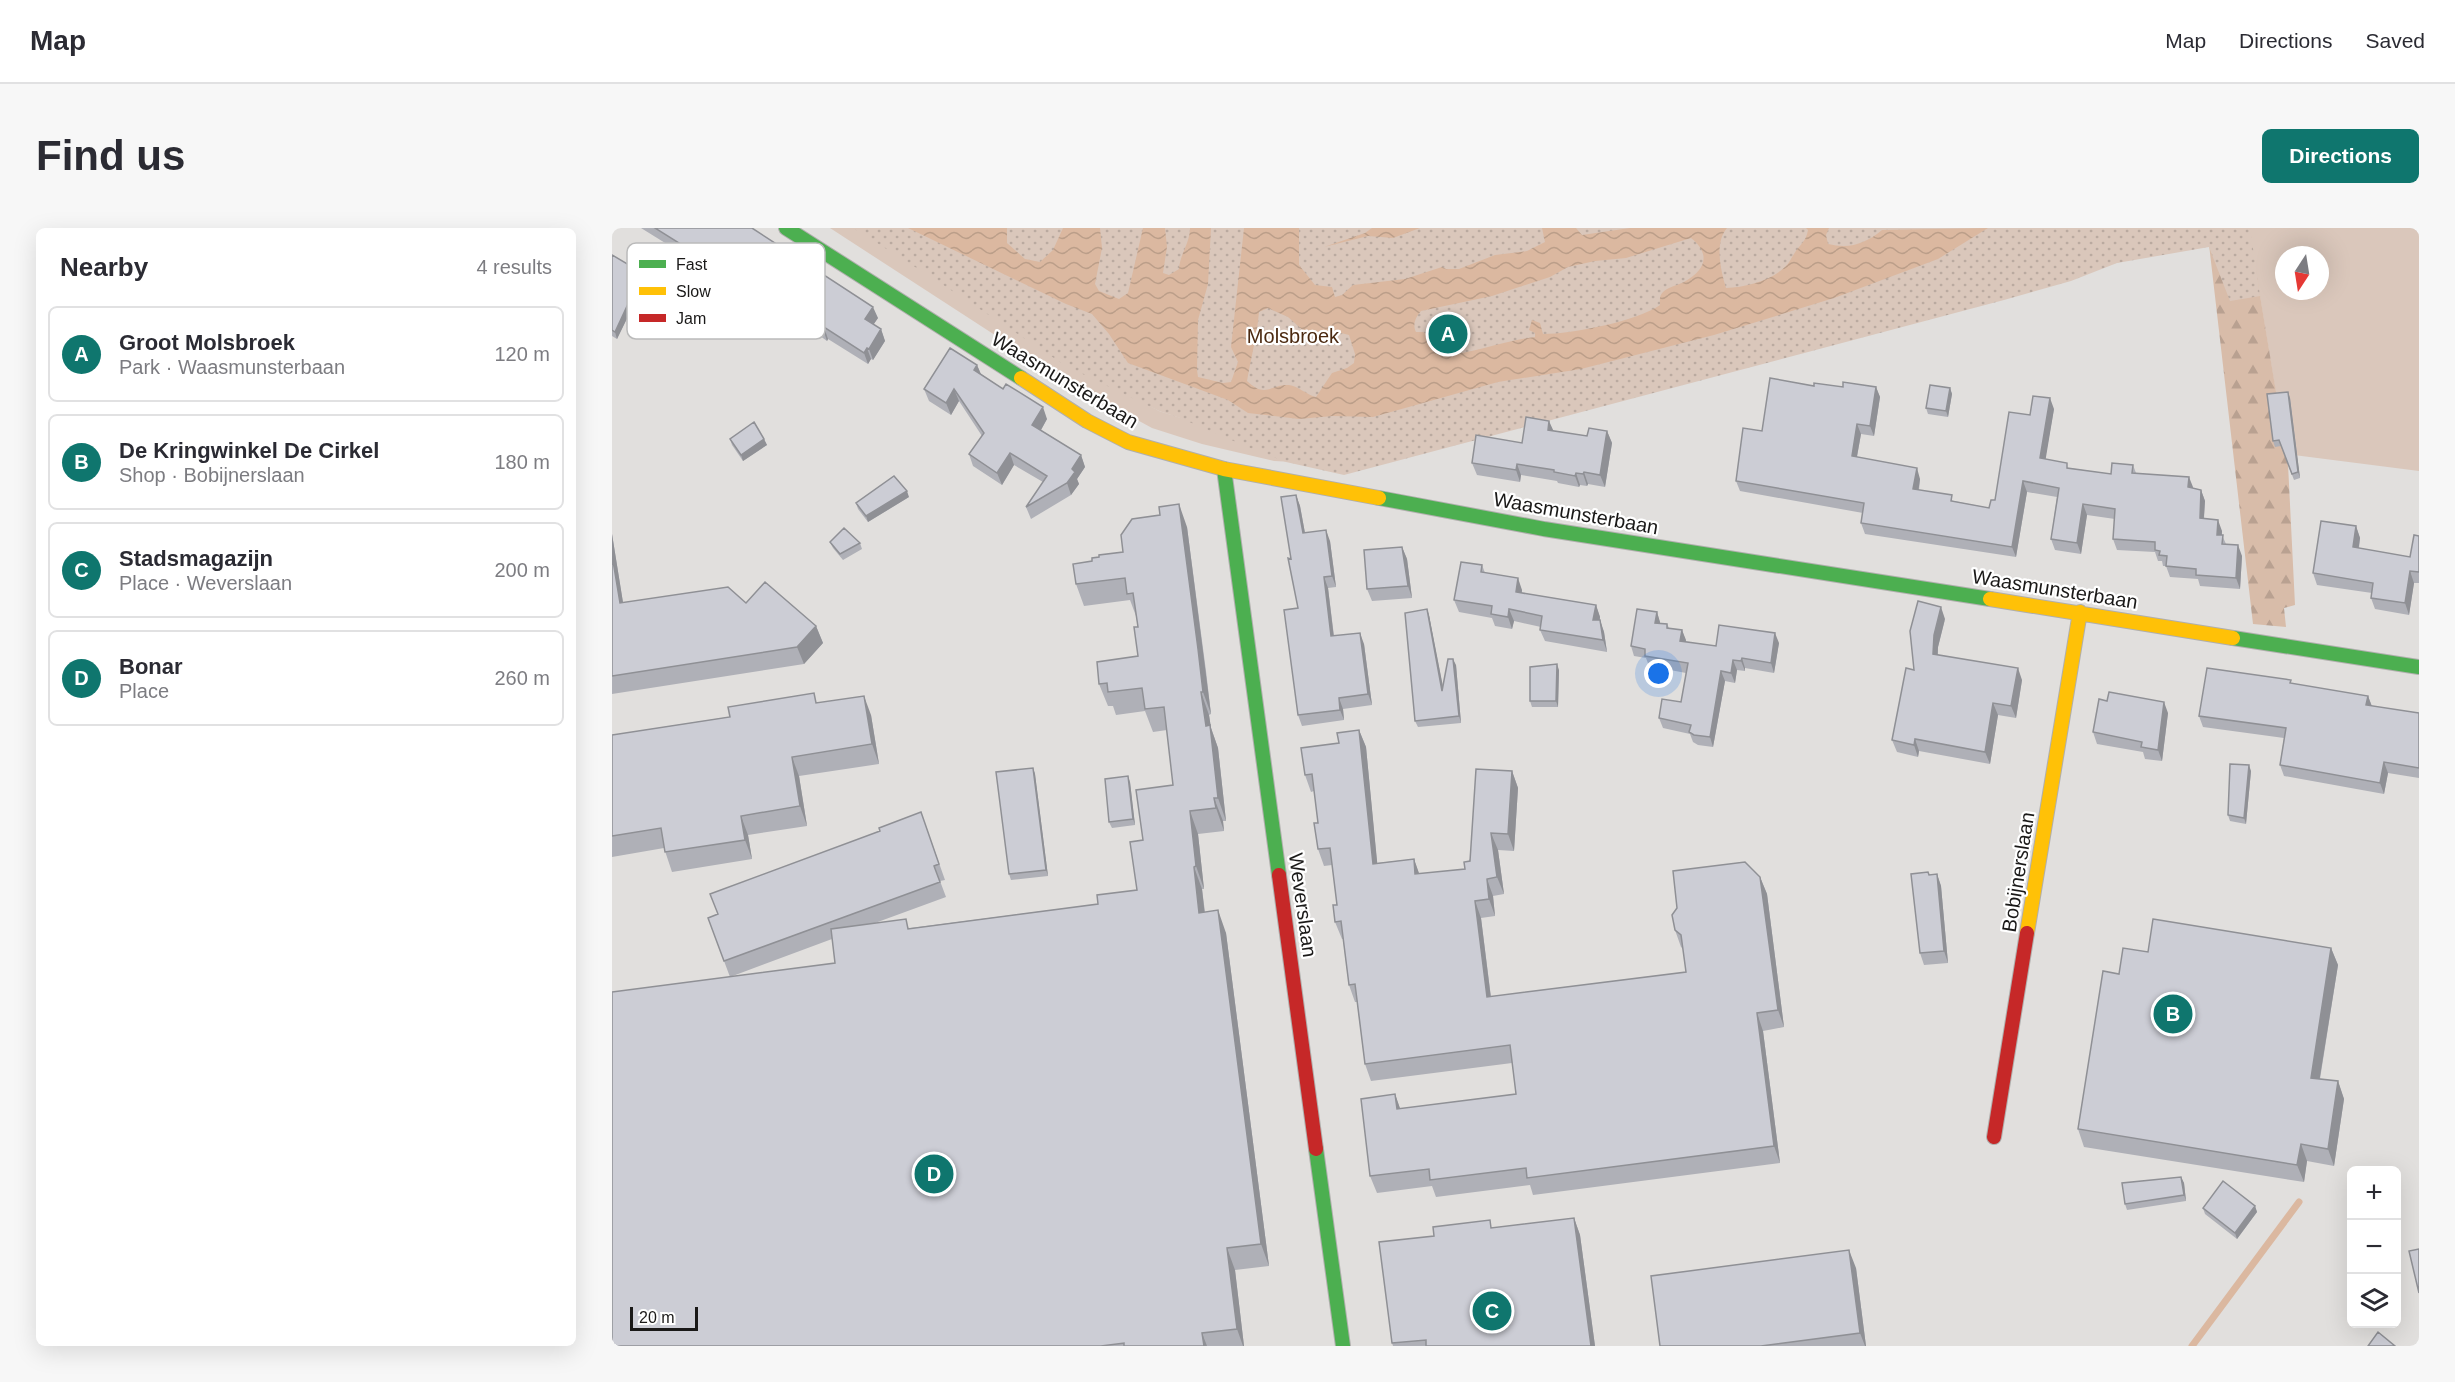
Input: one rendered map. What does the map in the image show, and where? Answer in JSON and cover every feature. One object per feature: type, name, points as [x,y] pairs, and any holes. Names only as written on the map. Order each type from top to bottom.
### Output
[{"type":"street","name":"Waasmunsterbaan","points":[[786,228],[809,243]]},
{"type":"street","name":"Waasmunsterbaan","points":[[825,253],[1087,421],[1128,442],[1224,469],[1544,529],[2419,667]]},
{"type":"street","name":"Weverslaan","points":[[1224,469],[1343,1346]]},
{"type":"street","name":"Bobijnerslaan","points":[[1994,1137],[2080,612]]},
{"type":"green space","points":[[830,228],[863,228],[1074,365],[1159,411],[1206,426],[2186,228],[2419,228],[2419,471],[2286,454],[2249,230],[1313,463],[1274,461],[1202,444],[1152,428],[1064,380]]},
{"type":"green space","name":"Molsbroek","points":[[853,228],[2250,228],[2260,296],[2230,301],[2209,247],[2117,263],[2071,281],[2004,300],[1344,475],[1286,462],[1250,448],[1159,411],[1066,366]]},
{"type":"green space","points":[[2249,229],[2288,464],[2295,605],[2284,608],[2286,627],[2253,624],[2208,236]]},
{"type":"water","points":[[908,228],[1007,228],[1007,243],[1025,259],[1040,262],[1053,250],[1063,228],[1100,228],[1102,248],[1095,284],[1099,291],[1119,299],[1128,293],[1143,228],[1165,228],[1167,247],[1163,273],[1169,275],[1179,269],[1190,228],[1211,228],[1208,284],[1198,320],[1197,370],[1198,377],[1223,383],[1231,382],[1238,362],[1231,347],[1244,228],[1299,228],[1299,265],[1315,285],[1332,287],[1335,297],[1342,295],[1353,285],[1405,279],[1442,267],[1459,269],[1495,255],[1527,251],[1545,242],[1542,228],[1576,228],[1582,235],[1630,228],[1727,228],[1723,234],[1720,249],[1726,288],[1758,282],[1780,271],[1804,240],[1808,230],[1806,228],[1829,228],[1826,235],[1828,244],[1843,246],[1863,242],[1882,230],[1988,228],[1938,259],[1834,298],[1714,335],[1581,369],[1498,382],[1373,417],[1333,416],[1299,419],[1248,413],[1228,400],[1128,363],[1109,334],[1092,314],[1066,304]],"holes":[[[1691,238],[1701,250],[1703,256],[1701,267],[1684,282],[1663,292],[1660,305],[1637,316],[1587,329],[1543,334],[1540,323],[1532,320],[1529,330],[1535,333],[1535,337],[1442,356],[1446,344],[1423,332],[1416,332],[1414,326],[1421,311],[1492,296],[1550,277],[1568,267],[1626,258]],[[1268,308],[1288,317],[1307,334],[1341,333],[1349,335],[1355,354],[1354,363],[1332,373],[1316,397],[1289,385],[1264,390],[1253,386],[1247,381],[1259,312]]]},
{"type":"water","points":[[1372,228],[1420,228],[1393,238],[1368,236],[1324,247],[1365,233]]},
{"type":"building","points":[[655,228],[752,228],[775,243],[679,243]]},
{"type":"building","points":[[612,255],[627,264],[627,306],[615,332],[612,330]]},
{"type":"building","points":[[825,276],[873,307],[865,319],[881,329],[864,353],[825,328]]},
{"type":"building","points":[[950,348],[977,365],[974,370],[1003,389],[1006,384],[1043,407],[1032,425],[1081,455],[1072,469],[1075,472],[1067,483],[1026,507],[1047,476],[1010,453],[997,473],[969,454],[984,433],[954,389],[946,403],[924,389]]},
{"type":"building","points":[[1770,378],[1814,386],[1814,383],[1843,387],[1843,382],[1876,387],[1870,426],[1857,424],[1852,456],[1917,468],[1913,489],[1952,495],[1951,501],[1989,508],[1991,500],[1995,500],[2009,412],[2030,415],[2033,396],[2050,398],[2040,458],[2067,463],[2067,468],[2111,474],[2112,463],[2133,465],[2132,473],[2189,477],[2188,487],[2201,490],[2200,518],[2218,520],[2217,535],[2223,535],[2222,544],[2238,545],[2236,578],[2196,575],[2196,569],[2166,566],[2167,556],[2159,555],[2160,551],[2155,550],[2155,542],[2113,539],[2115,509],[2083,504],[2077,543],[2051,539],[2059,488],[2023,481],[2012,547],[1861,523],[1864,503],[1736,481],[1743,428],[1762,431]]},
{"type":"building","points":[[1930,385],[1950,388],[1946,411],[1926,408]]},
{"type":"building","points":[[2288,392],[2298,472],[2292,474],[2279,440],[2273,441],[2267,394]]},
{"type":"building","points":[[1526,417],[1549,421],[1548,430],[1587,436],[1589,428],[1607,431],[1600,475],[1584,472],[1583,474],[1576,473],[1575,476],[1517,464],[1516,470],[1472,463],[1476,435],[1522,443]]},
{"type":"building","points":[[754,422],[764,439],[741,455],[730,439]]},
{"type":"building","points":[[894,476],[907,491],[866,516],[856,503]]},
{"type":"building","points":[[1296,495],[1303,533],[1326,530],[1332,576],[1324,577],[1331,636],[1360,633],[1368,694],[1339,698],[1340,710],[1298,715],[1284,610],[1298,608],[1288,558],[1291,559],[1281,497]]},
{"type":"building","points":[[1179,504],[1198,649],[1203,692],[1201,692],[1206,726],[1210,725],[1218,798],[1214,798],[1216,808],[1190,811],[1199,913],[1218,910],[1261,1244],[1227,1248],[1237,1329],[1202,1333],[1204,1346],[1124,1346],[1124,1343],[1101,1346],[612,1346],[612,992],[835,963],[831,929],[906,919],[908,929],[1098,904],[1097,895],[1137,890],[1130,842],[1143,840],[1136,790],[1173,785],[1164,707],[1145,709],[1142,688],[1108,692],[1107,683],[1099,684],[1097,662],[1138,656],[1134,627],[1138,627],[1133,593],[1127,594],[1125,578],[1076,584],[1073,564],[1092,561],[1092,558],[1099,557],[1099,555],[1123,552],[1121,535],[1132,519],[1160,515],[1159,507]]},
{"type":"building","points":[[2321,521],[2356,526],[2353,547],[2410,557],[2414,535],[2419,536],[2419,572],[2410,571],[2405,603],[2371,598],[2373,583],[2313,573]]},
{"type":"building","points":[[844,528],[860,543],[840,554],[830,542]]},
{"type":"building","points":[[1402,547],[1408,586],[1367,589],[1364,550]]},
{"type":"building","points":[[612,555],[620,603],[728,587],[746,603],[765,582],[816,626],[797,647],[612,676]]},
{"type":"building","points":[[1461,562],[1482,565],[1481,572],[1518,578],[1516,592],[1596,605],[1593,620],[1600,620],[1603,640],[1540,630],[1542,616],[1509,609],[1508,617],[1491,614],[1492,606],[1454,600]]},
{"type":"building","points":[[1918,601],[1941,607],[1934,635],[1933,654],[2018,668],[2011,706],[1993,703],[1985,752],[1915,739],[1914,745],[1892,740],[1906,668],[1914,670],[1910,631]]},
{"type":"building","points":[[1427,609],[1442,691],[1448,659],[1453,659],[1459,716],[1415,721],[1405,613]]},
{"type":"building","points":[[1637,609],[1657,612],[1655,623],[1667,624],[1667,628],[1682,630],[1680,641],[1716,646],[1719,625],[1775,633],[1771,663],[1742,658],[1741,661],[1733,660],[1731,673],[1721,671],[1710,737],[1689,732],[1691,725],[1659,718],[1662,699],[1681,702],[1688,663],[1645,656],[1645,649],[1631,646]]},
{"type":"building","points":[[1557,664],[1556,701],[1530,701],[1530,667]]},
{"type":"building","points":[[2207,668],[2291,680],[2290,683],[2368,696],[2366,705],[2419,713],[2419,768],[2384,762],[2380,783],[2280,765],[2286,728],[2199,716]]},
{"type":"building","points":[[2109,692],[2164,702],[2158,750],[2141,747],[2142,742],[2093,732],[2099,699],[2107,701]]},
{"type":"building","points":[[814,693],[816,703],[864,696],[872,744],[792,757],[800,806],[741,816],[745,840],[665,852],[661,828],[612,836],[612,735],[730,717],[728,707]]},
{"type":"building","points":[[1359,730],[1373,864],[1414,859],[1415,874],[1465,869],[1464,862],[1470,861],[1476,769],[1512,771],[1508,834],[1491,833],[1497,877],[1487,879],[1489,899],[1475,901],[1487,997],[1686,972],[1681,935],[1675,930],[1672,915],[1677,908],[1673,871],[1745,862],[1760,877],[1778,1010],[1757,1013],[1774,1146],[1527,1178],[1526,1168],[1430,1180],[1429,1169],[1370,1176],[1361,1099],[1395,1094],[1397,1109],[1516,1094],[1510,1045],[1365,1064],[1355,984],[1349,985],[1341,921],[1335,922],[1333,905],[1337,905],[1330,848],[1318,849],[1314,823],[1318,823],[1312,774],[1305,775],[1301,748],[1339,743],[1337,733]]},
{"type":"building","points":[[2230,764],[2249,765],[2244,818],[2228,815]]},
{"type":"building","points":[[1033,768],[1046,870],[1009,874],[996,772]]},
{"type":"building","points":[[1128,776],[1133,819],[1109,822],[1105,779]]},
{"type":"building","points":[[921,812],[939,864],[934,866],[940,882],[724,961],[708,918],[718,914],[710,894],[880,831],[879,828]]},
{"type":"building","points":[[1928,872],[1929,875],[1937,874],[1944,951],[1920,953],[1911,874]]},
{"type":"building","points":[[2153,919],[2331,948],[2311,1078],[2338,1081],[2328,1149],[2301,1144],[2297,1165],[2078,1129],[2103,971],[2119,974],[2123,948],[2148,952]]},
{"type":"building","points":[[2181,1177],[2184,1195],[2125,1204],[2122,1183]]},
{"type":"building","points":[[2223,1181],[2255,1206],[2235,1233],[2203,1208]]},
{"type":"building","points":[[1574,1218],[1591,1346],[1426,1346],[1426,1340],[1392,1343],[1379,1242],[1434,1236],[1433,1227],[1490,1220],[1491,1228]]},
{"type":"building","points":[[2419,1249],[2419,1293],[2409,1251]]},
{"type":"building","points":[[1849,1250],[1860,1333],[1761,1346],[1660,1346],[1651,1276]]},
{"type":"building","points":[[2378,1332],[2395,1346],[2368,1346]]},
{"type":"waterway","points":[[2192,1346],[2299,1202]]},
{"type":"traffic: fast","points":[[786,228],[810,243]]},
{"type":"traffic: fast","points":[[825,253],[1021,378]]},
{"type":"traffic: fast","points":[[1224,469],[1279,875]]},
{"type":"traffic: fast","points":[[1379,498],[1544,529],[1990,599]]},
{"type":"traffic: fast","points":[[2233,638],[2419,667]]},
{"type":"traffic: fast","points":[[1316,1149],[1343,1346]]},
{"type":"traffic: slow","points":[[1021,378],[1087,421],[1128,442],[1224,469],[1379,498]]},
{"type":"traffic: slow","points":[[1990,599],[2233,638]]},
{"type":"traffic: slow","points":[[2027,933],[2080,612]]},
{"type":"traffic: jam","points":[[1279,875],[1316,1149]]},
{"type":"traffic: jam","points":[[1994,1137],[2027,933]]},
{"type":"place","name":"Groot Molsbroek","points":[[1448,334]]},
{"type":"place","name":"De Kringwinkel De Cirkel","points":[[2173,1014]]},
{"type":"place","name":"Bonar","points":[[934,1174]]},
{"type":"place","name":"Stadsmagazijn","points":[[1492,1311]]}]
